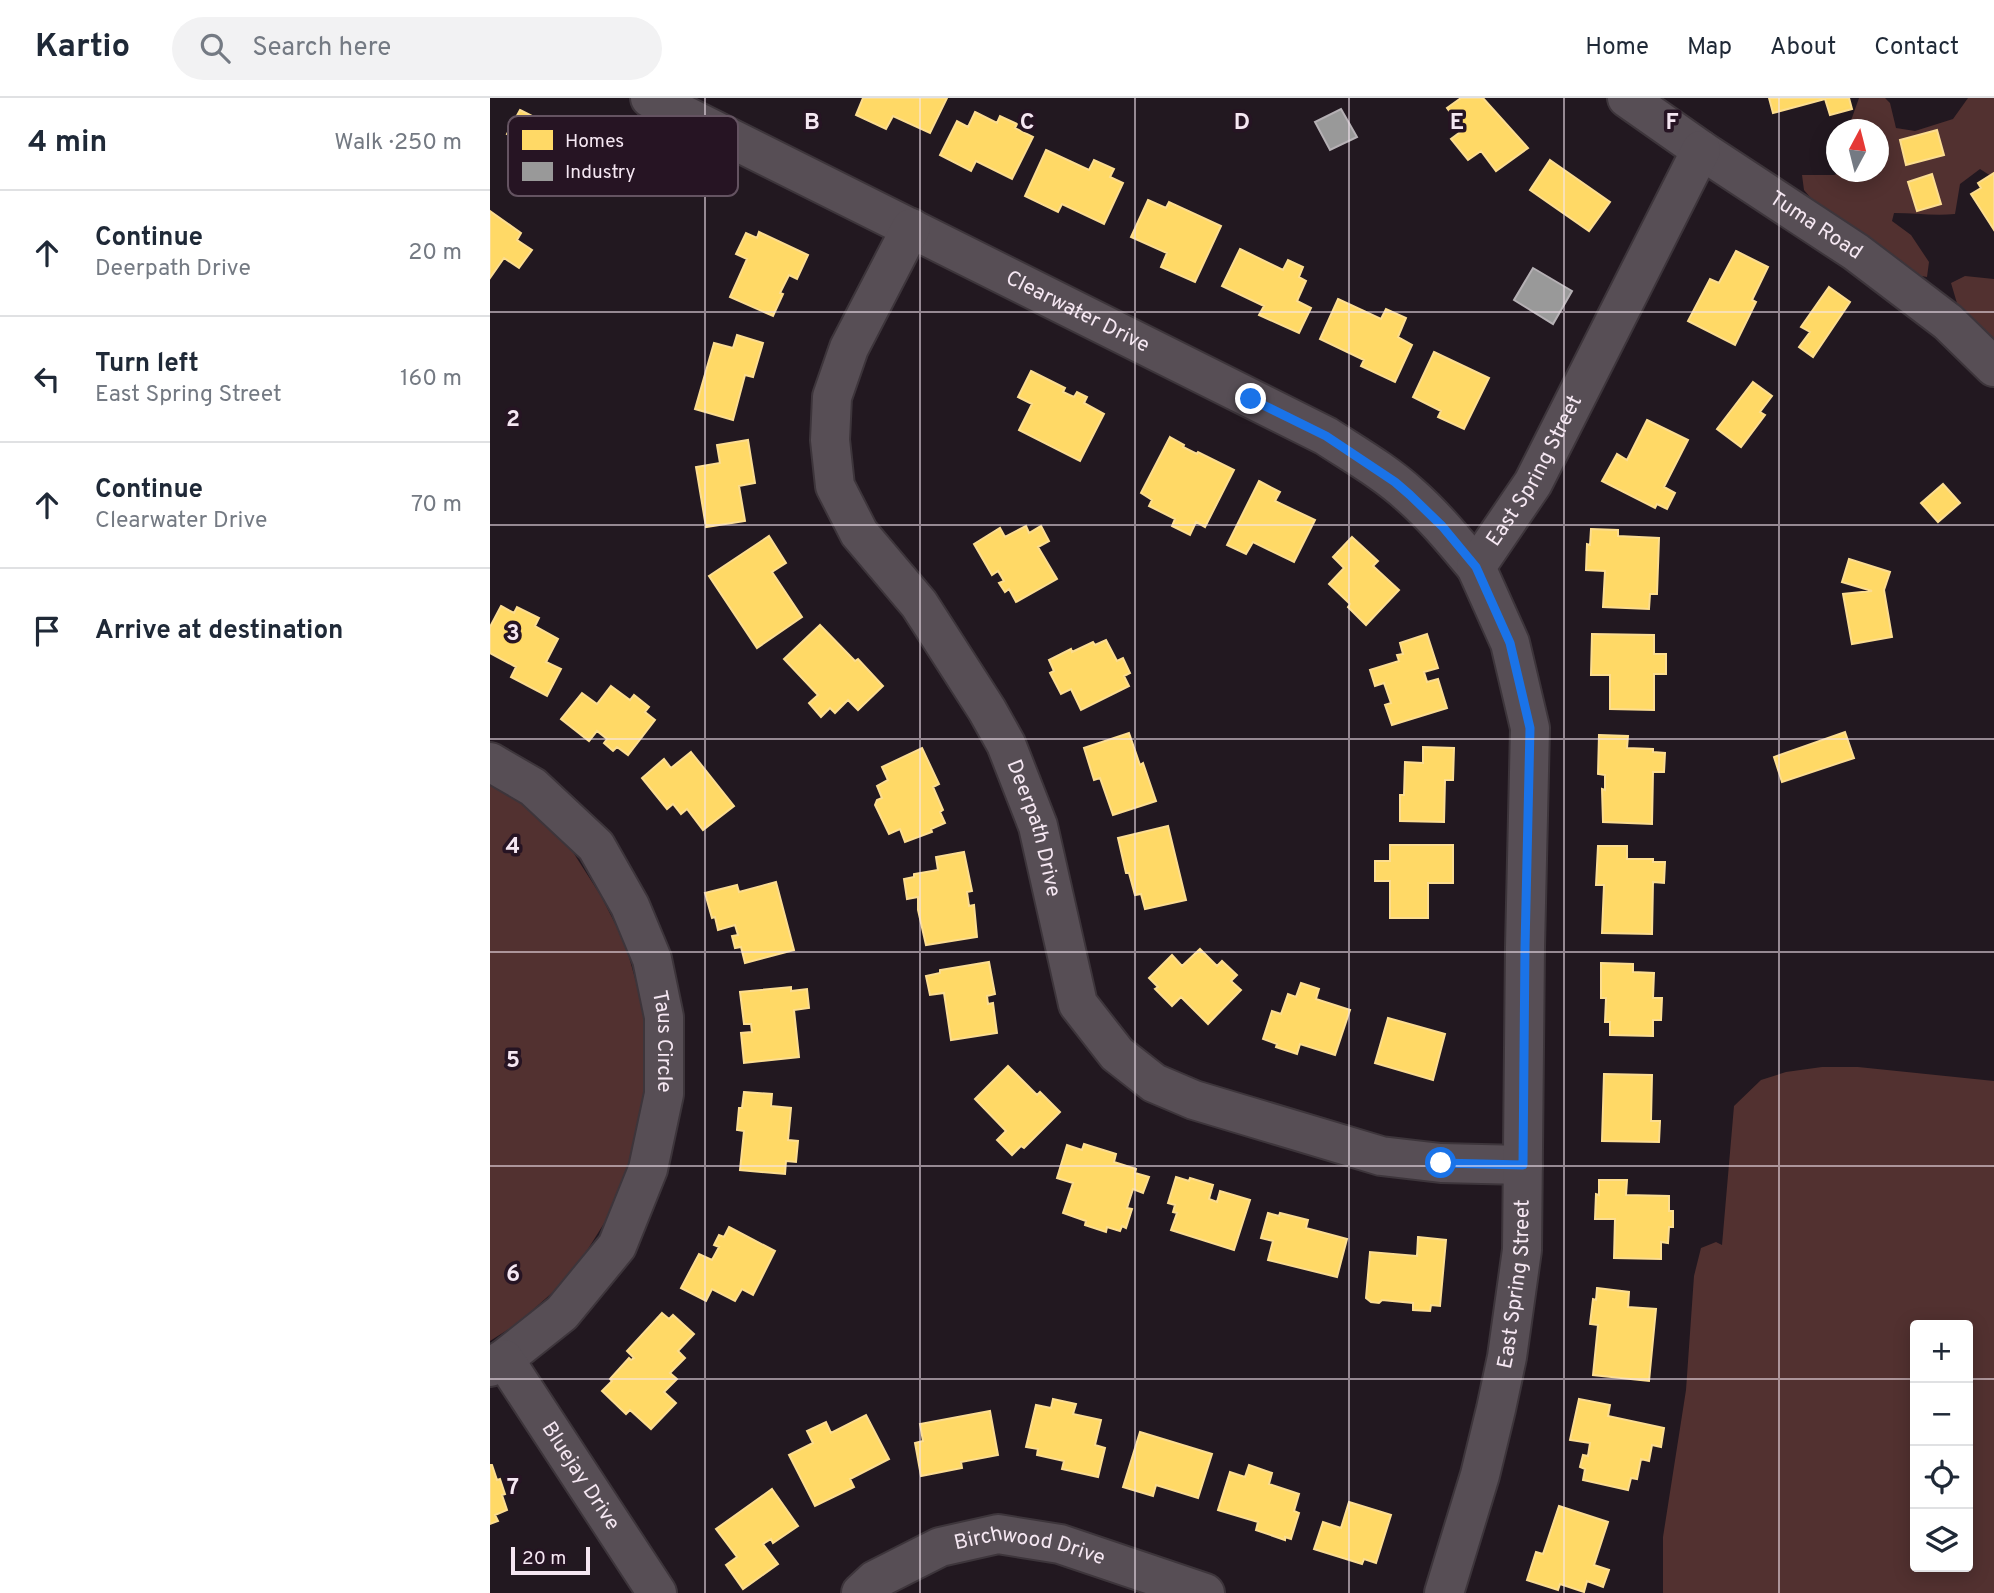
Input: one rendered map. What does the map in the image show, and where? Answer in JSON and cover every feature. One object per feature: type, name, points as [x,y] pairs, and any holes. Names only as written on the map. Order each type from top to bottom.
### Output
[{"type":"street","name":"Clearwater Drive","points":[[650,98],[686,116]]},
{"type":"street","name":"Tuma Road","points":[[1627,98],[1856,252],[1948,323],[1994,367]]},
{"type":"street","name":"Clearwater Drive","points":[[738,142],[1326,436],[1410,495],[1442,526],[1476,567]]},
{"type":"street","name":"East Spring Street","points":[[1444,1593],[1480,1475],[1507,1357],[1522,1250],[1530,728],[1510,643],[1476,567],[1533,483],[1701,150]]},
{"type":"street","name":"Deerpath Drive","points":[[911,228],[849,348],[832,397],[830,440],[835,486],[859,533],[919,604],[1006,744],[1038,826],[1078,1004],[1117,1054],[1154,1083],[1194,1100],[1381,1156],[1441,1163],[1523,1165]]},
{"type":"street","name":"Taus Circle","points":[[490,762],[533,788],[596,846],[643,935],[652,959],[664,1017],[663,1103],[648,1170],[625,1230],[617,1246],[562,1313],[497,1363]]},
{"type":"street","name":"Bluejay Drive","points":[[497,1363],[657,1593]]},
{"type":"street","name":"Birchwood Drive","points":[[861,1593],[875,1580],[940,1547],[998,1535],[1060,1544],[1205,1593]]},
{"type":"shaded area","points":[[1859,98],[1885,98],[1890,103],[1896,128],[1915,131],[1953,119],[1968,98],[1994,98],[1994,178],[1980,169],[1960,184],[1955,214],[1894,213],[1892,221],[1911,235],[1929,262],[1927,277],[1904,273],[1820,209],[1804,190],[1802,175],[1826,175],[1826,182],[1889,182],[1889,119],[1852,119]]},
{"type":"shaded area","points":[[1965,276],[1994,279],[1994,341],[1959,310],[1951,283]]},
{"type":"shaded area","points":[[490,782],[523,804],[571,849],[601,896],[625,943],[644,1010],[647,1066],[640,1131],[625,1178],[608,1217],[583,1257],[553,1292],[518,1323],[490,1341]]},
{"type":"shaded area","points":[[1822,1067],[1858,1067],[1994,1081],[1994,1593],[1663,1593],[1663,1537],[1686,1390],[1694,1276],[1701,1248],[1716,1242],[1722,1245],[1734,1106],[1761,1080],[1786,1072]]},
{"type":"building: Homes","points":[[863,98],[947,98],[930,133],[893,116],[886,129],[856,115]]},
{"type":"building: Homes","points":[[1461,98],[1483,98],[1528,148],[1496,171],[1481,151],[1468,160],[1451,139],[1463,130],[1447,108]]},
{"type":"building: Homes","points":[[1769,98],[1849,98],[1852,109],[1830,115],[1825,99],[1773,113]]},
{"type":"building: Homes","points":[[520,110],[532,116],[517,116]]},
{"type":"building: Homes","points":[[975,112],[997,123],[1000,116],[1017,124],[1015,128],[1033,137],[1012,179],[976,161],[971,171],[940,155],[957,121],[968,127]]},
{"type":"building: Homes","points":[[1937,130],[1944,155],[1906,165],[1900,140]]},
{"type":"building: Homes","points":[[1046,150],[1089,170],[1094,160],[1114,169],[1110,177],[1123,183],[1104,224],[1062,204],[1058,212],[1025,196]]},
{"type":"building: Homes","points":[[1550,160],[1610,202],[1589,231],[1530,190]]},
{"type":"building: Homes","points":[[1994,173],[1994,230],[1971,194],[1981,188],[1978,183]]},
{"type":"building: Homes","points":[[1932,174],[1941,204],[1917,211],[1908,182]]},
{"type":"building: Homes","points":[[1148,200],[1166,208],[1169,202],[1221,226],[1195,282],[1161,267],[1167,253],[1131,237]]},
{"type":"building: Homes","points":[[490,211],[521,233],[517,240],[532,250],[519,268],[504,258],[490,278]]},
{"type":"building: Homes","points":[[759,232],[808,255],[797,279],[789,275],[773,316],[730,297],[747,259],[736,254],[746,233],[757,238]]},
{"type":"building: Homes","points":[[1240,249],[1283,270],[1288,260],[1303,267],[1299,277],[1306,281],[1297,301],[1311,308],[1299,333],[1259,315],[1264,306],[1222,286]]},
{"type":"building: Homes","points":[[1736,251],[1768,267],[1752,300],[1756,302],[1735,345],[1688,321],[1710,279],[1719,283]]},
{"type":"building: Homes","points":[[1829,287],[1850,302],[1813,357],[1799,347],[1810,332],[1801,327]]},
{"type":"building: Homes","points":[[1338,299],[1381,319],[1386,309],[1406,318],[1398,337],[1412,345],[1395,382],[1361,366],[1364,360],[1320,339]]},
{"type":"building: Homes","points":[[737,335],[763,343],[753,377],[745,375],[733,420],[695,409],[714,343],[733,348]]},
{"type":"building: Homes","points":[[1434,352],[1489,378],[1464,429],[1438,417],[1441,411],[1413,397]]},
{"type":"building: Homes","points":[[1031,371],[1065,388],[1063,392],[1074,397],[1077,392],[1087,397],[1084,403],[1104,414],[1080,461],[1019,430],[1032,404],[1018,397]]},
{"type":"building: Homes","points":[[1753,382],[1772,396],[1760,412],[1765,415],[1741,447],[1717,429]]},
{"type":"building: Homes","points":[[1647,420],[1688,440],[1664,487],[1675,493],[1667,509],[1657,504],[1655,508],[1602,481],[1617,454],[1627,460]]},
{"type":"building: Homes","points":[[1170,437],[1184,445],[1183,447],[1234,470],[1205,527],[1196,522],[1190,535],[1172,526],[1175,519],[1149,506],[1152,500],[1141,493]]},
{"type":"building: Homes","points":[[748,440],[755,483],[739,486],[745,521],[706,527],[696,467],[720,463],[717,445]]},
{"type":"building: Homes","points":[[1259,481],[1280,492],[1275,501],[1315,520],[1294,562],[1253,542],[1246,554],[1227,545]]},
{"type":"building: Homes","points":[[1943,484],[1960,503],[1938,522],[1921,503]]},
{"type":"building: Homes","points":[[1026,526],[1029,533],[1041,526],[1049,541],[1038,547],[1057,579],[1016,602],[1009,589],[1005,592],[999,583],[1004,581],[998,571],[992,575],[974,544],[1000,528],[1005,537]]},
{"type":"building: Homes","points":[[1591,529],[1618,530],[1618,536],[1659,538],[1657,594],[1650,594],[1649,609],[1603,607],[1605,571],[1586,570],[1587,544],[1590,545]]},
{"type":"building: Homes","points":[[769,536],[786,563],[772,572],[802,617],[757,648],[709,576]]},
{"type":"building: Homes","points":[[1352,537],[1378,561],[1373,566],[1399,590],[1366,625],[1348,607],[1350,604],[1329,584],[1344,568],[1333,557]]},
{"type":"building: Homes","points":[[1849,559],[1890,572],[1884,590],[1892,637],[1852,644],[1843,594],[1872,591],[1842,582]]},
{"type":"building: Homes","points":[[501,606],[514,613],[517,607],[539,618],[535,626],[558,639],[546,662],[561,669],[547,696],[511,677],[516,667],[490,653],[490,627]]},
{"type":"building: Homes","points":[[820,625],[883,686],[858,710],[848,700],[835,713],[830,708],[821,717],[809,703],[818,695],[784,659]]},
{"type":"building: Homes","points":[[1427,634],[1438,668],[1424,672],[1427,682],[1438,679],[1447,708],[1392,725],[1385,705],[1391,703],[1384,683],[1375,686],[1370,670],[1399,661],[1397,655],[1403,654],[1400,643]]},
{"type":"building: Homes","points":[[1592,634],[1654,635],[1654,654],[1666,654],[1666,674],[1654,674],[1654,710],[1610,709],[1610,675],[1591,675]]},
{"type":"building: Homes","points":[[1106,640],[1117,661],[1123,658],[1130,673],[1124,676],[1129,686],[1081,710],[1071,689],[1061,694],[1050,673],[1054,671],[1049,660],[1071,649],[1072,652],[1093,642],[1095,645]]},
{"type":"building: Homes","points":[[611,686],[630,700],[634,695],[649,707],[645,712],[655,720],[628,755],[617,747],[613,751],[604,743],[607,739],[597,731],[589,741],[561,719],[582,693],[597,704]]},
{"type":"building: Homes","points":[[1845,732],[1854,758],[1782,782],[1774,757]]},
{"type":"building: Homes","points":[[1129,733],[1156,801],[1113,815],[1100,778],[1094,780],[1084,748]]},
{"type":"building: Homes","points":[[1599,735],[1628,736],[1627,748],[1653,749],[1653,752],[1665,753],[1664,772],[1653,772],[1652,824],[1603,822],[1602,789],[1605,790],[1605,775],[1598,774]]},
{"type":"building: Homes","points":[[1423,747],[1454,748],[1453,780],[1445,780],[1444,822],[1400,821],[1400,795],[1404,795],[1405,762],[1423,763]]},
{"type":"building: Homes","points":[[922,748],[939,784],[933,787],[943,810],[940,812],[945,823],[931,829],[932,832],[905,842],[900,829],[889,834],[875,805],[877,800],[882,798],[877,786],[888,780],[882,767]]},
{"type":"building: Homes","points":[[691,752],[734,806],[703,830],[687,809],[681,814],[673,804],[667,809],[642,778],[664,759],[671,768]]},
{"type":"building: Homes","points":[[1168,826],[1186,900],[1145,909],[1141,894],[1135,895],[1129,873],[1126,873],[1118,838]]},
{"type":"building: Homes","points":[[1390,845],[1453,845],[1453,883],[1428,883],[1428,918],[1390,918],[1390,881],[1375,881],[1375,861],[1390,861]]},
{"type":"building: Homes","points":[[1598,846],[1627,846],[1627,859],[1665,862],[1664,883],[1653,882],[1652,934],[1602,933],[1604,885],[1596,885]]},
{"type":"building: Homes","points":[[964,852],[972,891],[967,892],[969,906],[974,905],[977,937],[926,945],[918,910],[918,897],[907,899],[904,879],[914,877],[914,874],[938,870],[936,857]]},
{"type":"building: Homes","points":[[776,882],[794,950],[745,963],[741,947],[735,948],[732,936],[738,935],[735,925],[718,930],[705,893],[737,885],[739,892]]},
{"type":"building: Homes","points":[[1200,949],[1217,966],[1222,961],[1237,975],[1231,981],[1241,990],[1208,1024],[1181,997],[1172,1006],[1155,989],[1158,987],[1149,978],[1172,955],[1182,966]]},
{"type":"building: Homes","points":[[989,962],[995,994],[987,996],[988,1004],[993,1003],[997,1033],[951,1040],[944,993],[930,995],[926,976],[940,973],[940,970]]},
{"type":"building: Homes","points":[[1601,963],[1633,964],[1633,972],[1654,973],[1653,998],[1662,998],[1661,1020],[1653,1020],[1653,1036],[1610,1035],[1610,1022],[1605,1022],[1606,998],[1601,998]]},
{"type":"building: Homes","points":[[1301,983],[1319,989],[1316,999],[1350,1010],[1335,1055],[1300,1044],[1297,1054],[1263,1039],[1272,1011],[1281,1014],[1288,994],[1296,997]]},
{"type":"building: Homes","points":[[791,987],[791,991],[807,989],[809,1008],[794,1010],[799,1057],[744,1063],[741,1033],[752,1032],[751,1024],[744,1024],[740,992]]},
{"type":"building: Homes","points":[[1388,1018],[1445,1034],[1433,1080],[1375,1063]]},
{"type":"building: Homes","points":[[1008,1066],[1037,1095],[1040,1092],[1060,1112],[1024,1148],[1021,1146],[1012,1155],[997,1140],[1006,1131],[975,1099]]},
{"type":"building: Homes","points":[[1604,1074],[1652,1075],[1651,1121],[1660,1121],[1659,1142],[1602,1141]]},
{"type":"building: Homes","points":[[744,1092],[772,1094],[771,1106],[791,1108],[788,1140],[798,1141],[796,1162],[786,1161],[785,1174],[740,1170],[744,1131],[737,1130]]},
{"type":"building: Homes","points":[[1084,1144],[1116,1154],[1114,1162],[1136,1169],[1135,1173],[1149,1177],[1143,1193],[1133,1189],[1127,1208],[1132,1209],[1126,1228],[1122,1226],[1120,1231],[1107,1227],[1106,1232],[1063,1213],[1073,1183],[1057,1178],[1067,1145],[1082,1150]]},
{"type":"building: Homes","points":[[1176,1177],[1213,1185],[1209,1199],[1217,1202],[1220,1191],[1250,1200],[1234,1250],[1171,1230],[1177,1213],[1173,1212],[1175,1205],[1168,1203]]},
{"type":"building: Homes","points":[[1599,1180],[1627,1180],[1626,1195],[1669,1196],[1673,1227],[1669,1227],[1668,1243],[1661,1242],[1661,1259],[1614,1258],[1615,1219],[1595,1219]]},
{"type":"building: Homes","points":[[1268,1213],[1308,1220],[1306,1228],[1347,1239],[1337,1277],[1268,1260],[1273,1241],[1261,1238]]},
{"type":"building: Homes","points":[[729,1227],[775,1251],[753,1295],[742,1289],[735,1301],[712,1289],[706,1301],[681,1288],[699,1254],[712,1260],[719,1247],[714,1245],[719,1235],[724,1237]]},
{"type":"building: Homes","points":[[1418,1237],[1446,1240],[1440,1306],[1431,1305],[1430,1311],[1413,1310],[1413,1303],[1382,1300],[1379,1303],[1371,1302],[1366,1298],[1370,1252],[1417,1256]]},
{"type":"building: Homes","points":[[1597,1288],[1629,1292],[1628,1307],[1656,1309],[1649,1381],[1593,1375],[1598,1325],[1590,1324]]},
{"type":"building: Homes","points":[[662,1313],[669,1319],[673,1315],[694,1334],[678,1351],[685,1358],[670,1373],[677,1379],[664,1392],[676,1403],[651,1429],[630,1410],[626,1414],[602,1391],[629,1358],[634,1358],[627,1351]]},
{"type":"building: Homes","points":[[1053,1399],[1076,1404],[1073,1414],[1101,1420],[1095,1445],[1105,1448],[1098,1477],[1062,1469],[1064,1461],[1037,1455],[1038,1449],[1026,1447],[1036,1405],[1051,1408]]},
{"type":"building: Homes","points":[[1579,1399],[1610,1405],[1608,1416],[1664,1428],[1661,1447],[1652,1445],[1649,1461],[1641,1459],[1637,1479],[1631,1478],[1628,1490],[1583,1480],[1585,1469],[1580,1467],[1583,1455],[1588,1456],[1590,1443],[1570,1440]]},
{"type":"building: Homes","points":[[990,1411],[998,1455],[961,1462],[962,1468],[921,1476],[915,1443],[923,1441],[920,1424]]},
{"type":"building: Homes","points":[[866,1415],[889,1459],[850,1479],[854,1487],[815,1506],[789,1455],[813,1443],[807,1431],[826,1422],[831,1433]]},
{"type":"building: Homes","points":[[1140,1432],[1212,1454],[1198,1498],[1156,1485],[1153,1496],[1123,1487]]},
{"type":"building: Homes","points":[[490,1465],[497,1480],[500,1479],[507,1510],[495,1515],[498,1521],[490,1524]]},
{"type":"building: Homes","points":[[1249,1465],[1272,1473],[1269,1484],[1299,1494],[1294,1511],[1299,1513],[1291,1539],[1285,1537],[1285,1540],[1256,1530],[1258,1522],[1218,1510],[1230,1472],[1245,1477]]},
{"type":"building: Homes","points":[[772,1489],[798,1526],[773,1543],[771,1539],[763,1544],[778,1564],[743,1589],[726,1565],[737,1557],[716,1529]]},
{"type":"building: Homes","points":[[1349,1502],[1391,1515],[1376,1563],[1364,1559],[1362,1564],[1314,1549],[1323,1522],[1341,1528]]},
{"type":"building: Homes","points":[[1559,1506],[1608,1522],[1594,1565],[1609,1570],[1603,1587],[1587,1581],[1584,1592],[1560,1584],[1558,1590],[1527,1580],[1536,1552],[1543,1554]]},
{"type":"building: Industry","points":[[1341,109],[1357,137],[1330,150],[1315,122]]},
{"type":"building: Industry","points":[[1533,268],[1572,291],[1553,324],[1514,300]]},
{"type":"route","points":[[1251,399],[1326,436],[1410,495],[1442,526],[1476,567],[1510,643],[1530,728],[1523,1165],[1441,1163]]}]
